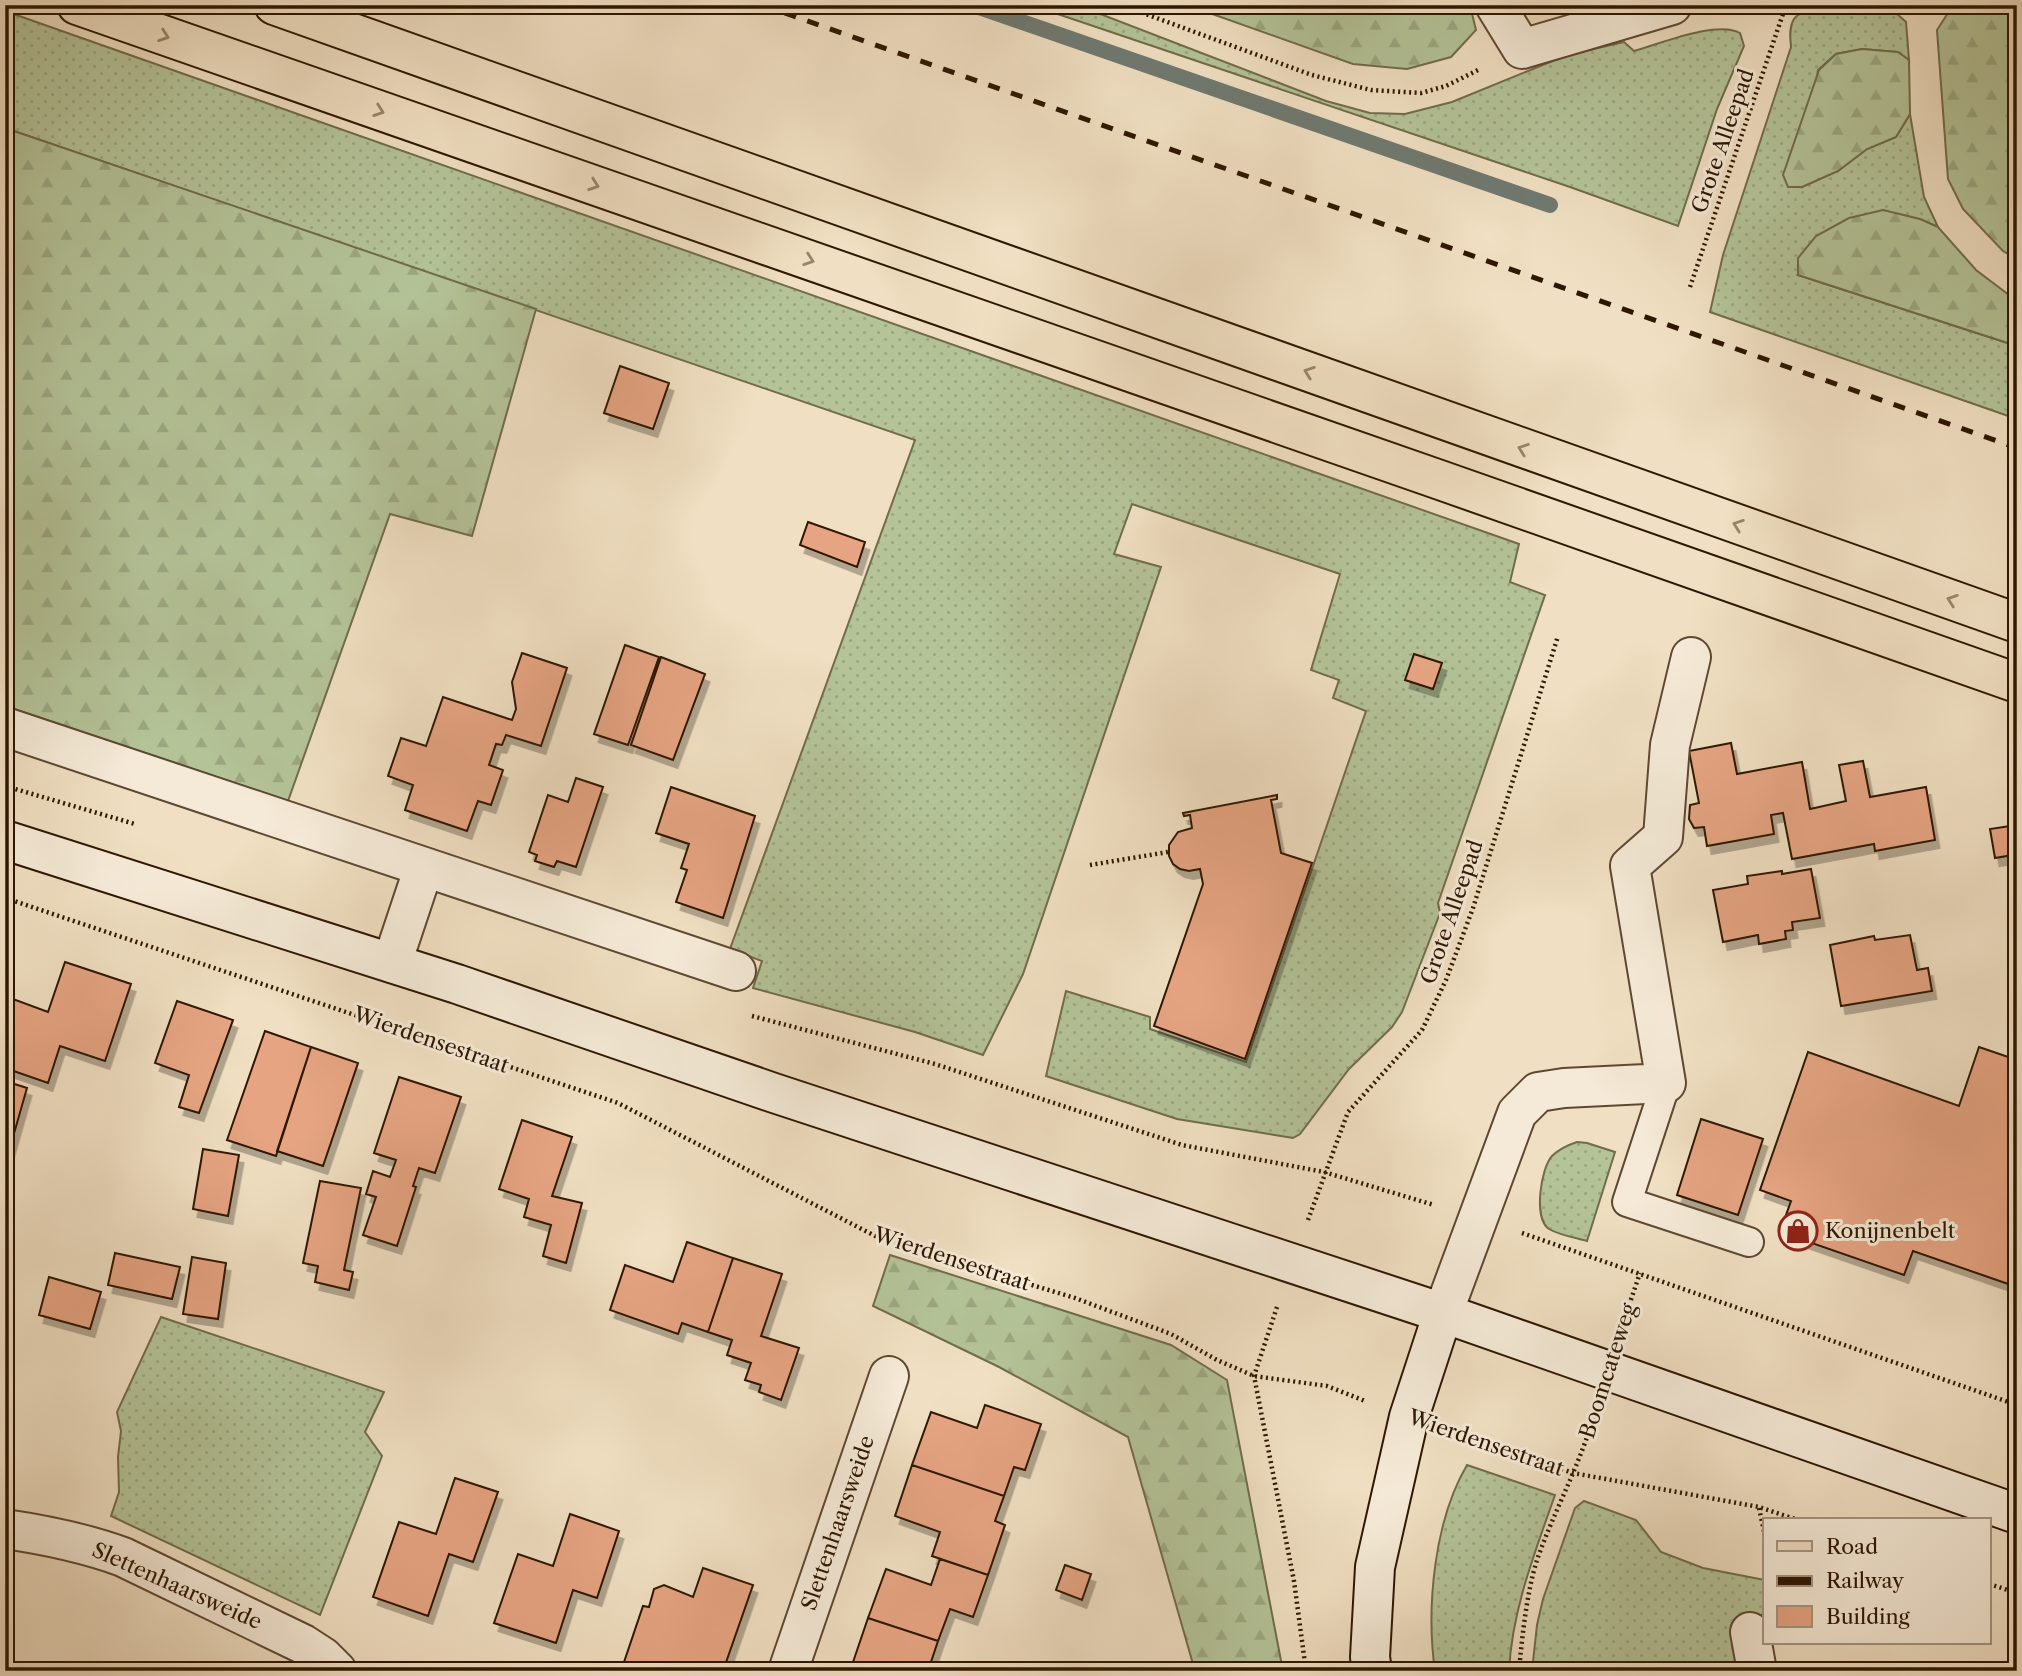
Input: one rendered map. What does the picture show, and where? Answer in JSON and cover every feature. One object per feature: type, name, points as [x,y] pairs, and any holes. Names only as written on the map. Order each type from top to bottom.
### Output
[{"type":"main road","points":[[77,5],[1454,484],[2017,683]]},
{"type":"main road","points":[[274,5],[2017,622]]},
{"type":"street","points":[[1495,5],[1522,49],[1672,5]]},
{"type":"street","points":[[1372,1671],[1370,1657],[1375,1567],[1409,1417],[1443,1313],[1517,1113],[1538,1092],[1564,1088],[1666,1083],[1630,866],[1663,837],[1670,745],[1691,657]]},
{"type":"street","points":[[5,727],[736,971]]},
{"type":"street","points":[[5,840],[392,963],[786,1097],[1443,1313],[2017,1514]]},
{"type":"street","points":[[392,963],[424,867]]},
{"type":"street","name":"Slettenhaarsweide","points":[[788,1671],[889,1376]]},
{"type":"street","name":"Slettenhaarsweide","points":[[5,1530],[53,1536],[123,1557],[303,1644],[323,1657],[337,1671]]},
{"type":"street","points":[[1750,1632],[1757,1671]]},
{"type":"lane","points":[[1666,1083],[1627,1202],[1749,1242]]},
{"type":"path","points":[[1121,5],[1312,75],[1342,84],[1396,93],[1421,93],[1446,86],[1522,49]]},
{"type":"path","name":"Grote Alleepad","points":[[1690,287],[1786,5]]},
{"type":"path","name":"Grote Alleepad","points":[[750,1015],[935,1064],[1182,1145],[1324,1171],[1348,1112],[1422,1030],[1442,989],[1473,908],[1558,636]]},
{"type":"path","points":[[1090,865],[1168,852]]},
{"type":"path","name":"Wierdensestraat","points":[[5,898],[618,1103],[883,1240],[1074,1298],[1171,1334],[1217,1360],[1254,1376],[1326,1386],[1573,1473],[1759,1507],[1792,1518]]},
{"type":"path","name":"Boomcateweg","points":[[1519,1671],[1521,1640],[1537,1562],[1591,1426],[1606,1371],[1640,1273],[2017,1405]]},
{"type":"path","points":[[1254,1376],[1294,1581],[1306,1671]]},
{"type":"path","points":[[1759,1507],[1763,1526]]},
{"type":"path","points":[[1990,1584],[2017,1593]]},
{"type":"green space","points":[[1031,5],[1077,5],[1326,101],[1370,113],[1405,114],[1452,102],[1567,55],[1624,42],[1634,51],[1717,29],[1740,33],[1744,46],[1717,109],[1678,226]]},
{"type":"green space","points":[[1187,5],[1470,5],[1476,30],[1451,57],[1407,69],[1353,64]]},
{"type":"green space","points":[[1968,5],[2017,5],[2015,258],[2003,251],[1963,209],[1948,179],[1937,30],[1948,13]]},
{"type":"green space","points":[[1881,7],[1895,12],[1906,22],[1909,60],[1897,52],[1862,49],[1836,54],[1818,70],[1802,187],[1838,171],[1867,149],[1896,137],[1910,114],[1924,197],[1938,227],[1920,219],[1798,275],[2017,346],[2017,419],[1710,312],[1723,255],[1791,47],[1790,36],[1794,19],[1800,14],[1821,9]]},
{"type":"green space","points":[[5,11],[1519,544],[1510,582],[1545,595],[1438,903],[1440,913],[1402,1012],[1392,1027],[1349,1069],[1300,1134],[1293,1138],[1177,1119],[1046,1076],[1066,991],[1150,1017],[1150,1029],[1246,1062],[1366,711],[1333,698],[1339,680],[1311,670],[1340,574],[1132,504],[1114,554],[1161,567],[1023,974],[983,1055],[915,1032],[753,988],[762,961],[730,949],[915,440],[5,128]]},
{"type":"green space","points":[[1862,49],[1898,52],[1909,60],[1910,114],[1896,137],[1867,149],[1838,171],[1802,187],[1788,187],[1783,175],[1819,70],[1836,54]]},
{"type":"green space","points":[[5,128],[536,309],[472,536],[390,514],[288,801],[5,706]]},
{"type":"green space","points":[[1883,210],[1920,219],[1938,227],[1976,270],[2017,301],[2017,346],[1798,275],[1798,258],[1816,236],[1849,218]]},
{"type":"green space","points":[[1577,1142],[1615,1152],[1587,1241],[1549,1229],[1541,1215],[1540,1193],[1548,1162],[1558,1151]]},
{"type":"green space","points":[[890,1255],[1171,1345],[1227,1380],[1283,1671],[1195,1671],[1128,1437],[999,1367],[873,1306]]},
{"type":"green space","points":[[161,1317],[384,1392],[365,1432],[382,1456],[320,1615],[111,1516],[119,1492],[118,1457],[121,1431],[117,1412]]},
{"type":"green space","points":[[1467,1465],[1555,1495],[1520,1604],[1509,1671],[1435,1671],[1432,1593],[1435,1565],[1447,1512]]},
{"type":"green space","points":[[1584,1501],[1636,1520],[1661,1552],[1703,1568],[1763,1580],[1763,1615],[1732,1623],[1740,1671],[1532,1671],[1543,1599],[1575,1508]]},
{"type":"building","points":[[620,366],[669,383],[653,429],[604,413]]},
{"type":"building","points":[[808,522],[865,542],[857,567],[800,545]]},
{"type":"building","points":[[625,645],[659,657],[628,745],[594,734]]},
{"type":"building","points":[[522,653],[567,668],[541,746],[506,735],[502,745],[496,744],[489,765],[503,770],[491,805],[478,801],[467,831],[405,810],[413,785],[388,776],[401,738],[426,746],[443,697],[512,720],[516,709],[512,682]]},
{"type":"building","points":[[1414,654],[1442,663],[1433,689],[1405,680]]},
{"type":"building","points":[[661,657],[705,674],[673,760],[631,745]]},
{"type":"building","points":[[1731,743],[1737,774],[1802,762],[1810,809],[1846,801],[1839,765],[1863,761],[1870,797],[1926,787],[1935,840],[1875,851],[1874,844],[1792,859],[1783,813],[1771,815],[1774,834],[1707,846],[1704,827],[1694,828],[1689,819],[1690,805],[1699,803],[1689,751]]},
{"type":"building","points":[[576,778],[603,787],[576,867],[557,861],[554,867],[535,861],[537,855],[529,852],[548,795],[568,802]]},
{"type":"building","points":[[671,787],[755,816],[723,918],[676,902],[687,870],[681,868],[689,844],[656,833]]},
{"type":"building","points":[[1277,795],[1277,799],[1271,800],[1281,853],[1312,863],[1245,1059],[1154,1026],[1203,884],[1200,869],[1189,871],[1173,864],[1169,856],[1169,845],[1178,832],[1192,828],[1190,815],[1184,816],[1183,813]]},
{"type":"building","points":[[2017,825],[2017,877],[2013,855],[1995,858],[1990,829]]},
{"type":"building","points":[[1811,869],[1820,918],[1792,922],[1793,930],[1785,931],[1786,939],[1759,944],[1758,935],[1723,942],[1713,890],[1748,884],[1747,876]]},
{"type":"building","points":[[1910,935],[1917,970],[1928,968],[1932,991],[1841,1006],[1830,945],[1874,936],[1875,940]]},
{"type":"building","points":[[65,962],[131,984],[105,1061],[60,1046],[48,1083],[5,1068],[5,1021],[13,999],[48,1012]]},
{"type":"building","points":[[177,1001],[233,1020],[199,1113],[179,1107],[189,1075],[155,1063]]},
{"type":"building","points":[[265,1031],[311,1047],[276,1156],[227,1140]]},
{"type":"building","points":[[311,1047],[358,1063],[323,1166],[277,1151]]},
{"type":"building","points":[[1979,1047],[2017,1060],[2017,1287],[1913,1251],[1904,1275],[1780,1232],[1791,1201],[1760,1190],[1808,1052],[1959,1106]]},
{"type":"building","points":[[399,1077],[461,1097],[435,1173],[419,1168],[413,1186],[416,1187],[397,1246],[363,1235],[376,1197],[366,1194],[373,1171],[390,1177],[396,1160],[374,1153]]},
{"type":"building","points":[[5,1081],[27,1088],[9,1151],[6,1150],[5,1155]]},
{"type":"building","points":[[1701,1119],[1763,1139],[1738,1215],[1677,1195]]},
{"type":"building","points":[[522,1120],[572,1137],[552,1196],[582,1203],[566,1263],[543,1256],[551,1225],[524,1217],[529,1199],[499,1189]]},
{"type":"building","points":[[203,1149],[239,1155],[228,1216],[193,1209]]},
{"type":"building","points":[[320,1181],[361,1188],[344,1270],[353,1272],[349,1290],[315,1282],[318,1266],[303,1263]]},
{"type":"building","points":[[687,1242],[733,1258],[708,1332],[682,1323],[678,1334],[610,1310],[625,1265],[673,1282]]},
{"type":"building","points":[[115,1253],[180,1267],[172,1299],[108,1285]]},
{"type":"building","points":[[192,1257],[226,1263],[218,1319],[183,1314]]},
{"type":"building","points":[[733,1258],[782,1274],[761,1336],[799,1348],[781,1400],[759,1392],[761,1385],[745,1380],[751,1363],[727,1355],[732,1340],[708,1332]]},
{"type":"building","points":[[49,1277],[101,1292],[90,1329],[39,1315]]},
{"type":"building","points":[[985,1405],[1041,1424],[1025,1470],[1014,1467],[1004,1496],[912,1465],[931,1412],[977,1428]]},
{"type":"building","points":[[912,1465],[1004,1496],[995,1521],[1005,1525],[988,1575],[932,1556],[940,1532],[895,1516]]},
{"type":"building","points":[[455,1478],[498,1492],[473,1562],[449,1554],[428,1616],[373,1597],[399,1522],[436,1534]]},
{"type":"building","points":[[570,1514],[619,1531],[597,1598],[573,1590],[556,1643],[494,1623],[518,1554],[553,1566]]},
{"type":"building","points":[[940,1559],[988,1575],[973,1617],[950,1609],[938,1641],[868,1618],[886,1569],[931,1585]]},
{"type":"building","points":[[1065,1565],[1091,1574],[1082,1600],[1056,1590]]},
{"type":"building","points":[[703,1568],[753,1585],[723,1671],[621,1671],[643,1606],[649,1607],[654,1589],[664,1585],[693,1597]]},
{"type":"building","points":[[868,1618],[938,1641],[928,1671],[860,1671],[851,1668]]},
{"type":"waterway","points":[[973,5],[1550,205]]},
{"type":"railway","points":[[762,5],[2017,448]]},
{"type":"place","name":"Konijnenbelt","points":[[1798,1231]]}]
